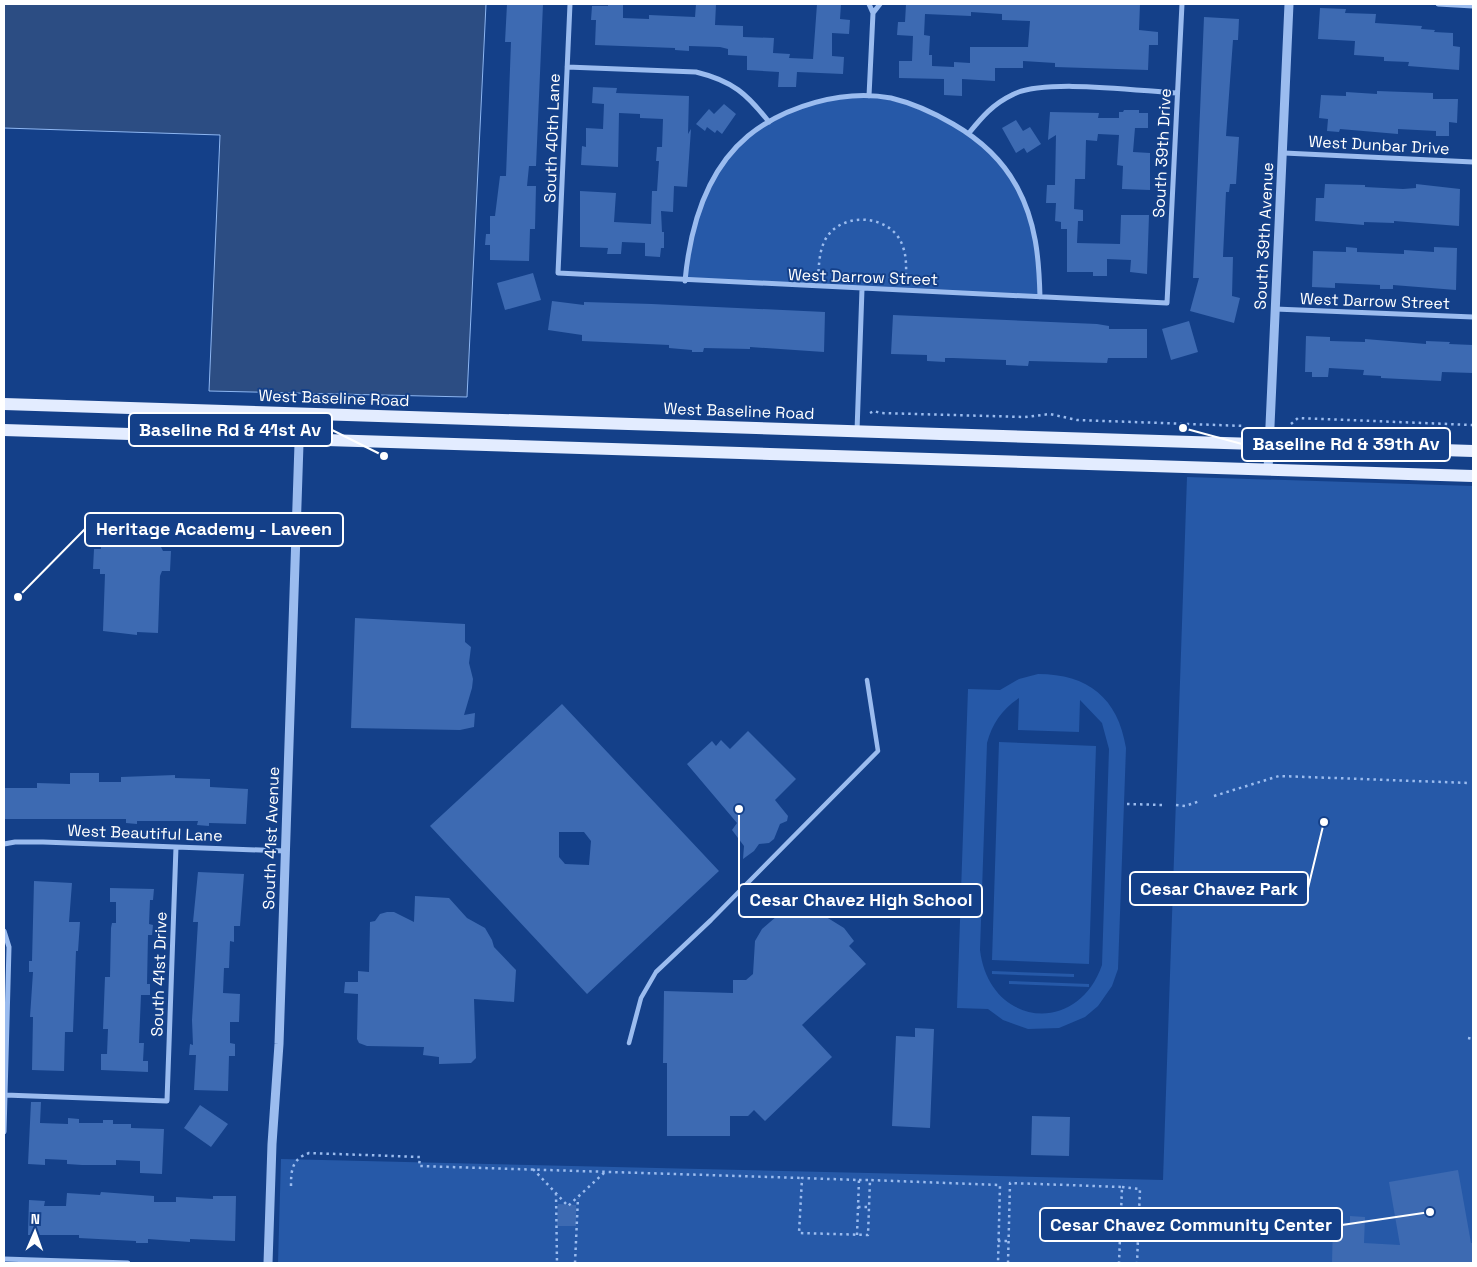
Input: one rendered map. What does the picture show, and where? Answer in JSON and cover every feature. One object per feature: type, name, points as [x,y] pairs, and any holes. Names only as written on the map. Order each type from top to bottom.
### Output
[{"type":"main road","name":"West Baseline Road","points":[[4,404],[1473,451]]},
{"type":"main road","points":[[4,430],[1473,476]]},
{"type":"street","name":"South 40th Lane","points":[[558,274],[570,4]]},
{"type":"street","points":[[869,4],[873,13],[870,96]]},
{"type":"street","points":[[873,13],[880,4]]},
{"type":"street","name":"South 39th Drive","points":[[1167,303],[1182,4]]},
{"type":"street","name":"South 39th Avenue","points":[[1268,470],[1284,153],[1289,4]]},
{"type":"street","points":[[1438,4],[1473,6]]},
{"type":"street","points":[[567,67],[696,72],[712,76],[741,90],[770,122]]},
{"type":"street","points":[[969,133],[989,109],[1013,93],[1047,86],[1177,93]]},
{"type":"street","points":[[685,281],[689,242],[703,197],[725,162],[736,149],[748,137],[770,122],[800,107],[832,99],[870,96],[891,98],[937,114],[969,133],[994,156],[1017,186],[1031,220],[1039,254],[1040,297]]},
{"type":"street","name":"West Dunbar Drive","points":[[1284,153],[1473,162]]},
{"type":"street","name":"West Darrow Street","points":[[558,274],[1167,303]]},
{"type":"street","points":[[857,431],[862,289]]},
{"type":"street","name":"West Darrow Street","points":[[1275,309],[1473,317]]},
{"type":"street","name":"South 41st Avenue","points":[[268,1263],[286,850],[300,414]]},
{"type":"street","points":[[629,1043],[641,998],[656,972],[711,920],[878,751],[867,680]]},
{"type":"street","name":"West Beautiful Lane","points":[[4,844],[43,842],[286,850]]},
{"type":"street","name":"South 41st Drive","points":[[5,1095],[167,1101],[176,847]]},
{"type":"street","points":[[4,931],[9,947],[4,1132]]},
{"type":"street","points":[[4,1258],[128,1263]]},
{"type":"path","points":[[818,287],[820,256],[825,240],[835,228],[865,218],[885,223],[903,244],[907,261],[906,291]]},
{"type":"path","points":[[870,413],[874,411],[880,413],[1025,417],[1050,414],[1077,420],[1245,426]]},
{"type":"path","points":[[1291,424],[1298,418],[1473,425]]},
{"type":"path","points":[[1214,796],[1280,776],[1470,783]]},
{"type":"path","points":[[1176,805],[1185,806],[1200,801]]},
{"type":"path","points":[[1127,804],[1163,805]]},
{"type":"path","points":[[1468,1038],[1473,1039]]},
{"type":"path","points":[[291,1186],[292,1165],[296,1160],[309,1154],[420,1157],[419,1166],[1000,1185],[998,1263]]},
{"type":"path","points":[[533,1170],[568,1206],[605,1172]]},
{"type":"path","points":[[802,1178],[799,1233],[857,1235],[868,1235],[870,1180]]},
{"type":"path","points":[[857,1235],[859,1180]]},
{"type":"path","points":[[1008,1263],[1010,1184],[1140,1189],[1137,1263]]},
{"type":"path","points":[[1119,1263],[1122,1187]]},
{"type":"path","points":[[556,1193],[557,1263]]},
{"type":"path","points":[[575,1263],[578,1196]]},
{"type":"path","points":[[858,1207],[869,1207]]},
{"type":"path","points":[[998,1241],[1008,1240]]},
{"type":"shaded area","points":[[4,4],[486,4],[467,397],[209,391],[220,135],[4,128]]},
{"type":"shaded area","points":[[869,96],[907,104],[969,133],[994,156],[1017,186],[1031,220],[1040,297],[685,281],[697,219],[704,196],[733,153],[766,124],[784,114],[824,102]]},
{"type":"shaded area","points":[[1187,477],[1473,486],[1473,1263],[278,1263],[281,1159],[1163,1180]]},
{"type":"shaded area","points":[[1038,674],[1056,675],[1086,684],[1098,692],[1116,715],[1126,748],[1118,969],[1112,986],[1098,1006],[1085,1017],[1059,1028],[1028,1029],[1003,1020],[988,1009],[957,1008],[968,689],[1000,690],[1019,679]],"holes":[[[1019,698],[1018,730],[1079,732],[1080,700],[1102,723],[1109,749],[1102,965],[1090,988],[1074,1004],[1055,1012],[1035,1013],[1016,1007],[999,995],[987,975],[980,950],[987,743],[999,718]]]},
{"type":"shaded area","points":[[999,742],[1096,746],[1089,964],[992,960]]},
{"type":"shaded area","points":[[992,971],[1074,974],[1074,977],[992,974]]},
{"type":"shaded area","points":[[1009,981],[1089,984],[1089,987],[1009,984]]},
{"type":"building","points":[[507,4],[543,4],[536,166],[529,166],[527,186],[536,186],[535,229],[530,229],[529,261],[490,260],[490,245],[485,245],[486,234],[490,234],[490,216],[495,216],[500,176],[506,176],[511,42],[505,42]]},
{"type":"building","points":[[608,4],[623,4],[623,18],[649,19],[649,15],[695,17],[696,4],[716,4],[715,25],[743,26],[743,37],[774,38],[773,53],[790,54],[789,58],[813,59],[817,4],[841,4],[840,19],[850,20],[849,34],[832,33],[832,56],[844,57],[843,74],[797,72],[796,87],[778,87],[779,72],[747,70],[747,56],[728,55],[728,49],[720,47],[689,46],[689,51],[675,50],[675,48],[595,45],[596,20],[591,20],[592,6],[608,6]]},
{"type":"building","points":[[906,4],[1140,4],[1139,30],[1158,32],[1158,45],[1149,45],[1148,70],[1055,67],[1055,63],[1023,61],[1023,68],[995,68],[995,81],[962,79],[962,96],[944,95],[944,79],[899,78],[899,61],[912,61],[913,36],[897,35],[898,22],[905,22]],"holes":[[[971,12],[1002,14],[1002,20],[1030,21],[1028,47],[970,47],[970,63],[954,62],[954,67],[932,66],[932,55],[929,55],[930,36],[924,35],[925,14],[971,16]]]},
{"type":"building","points":[[1320,8],[1346,9],[1345,13],[1376,14],[1375,23],[1422,26],[1421,29],[1435,30],[1434,32],[1453,33],[1453,46],[1460,47],[1459,70],[1408,66],[1409,62],[1384,61],[1384,57],[1354,55],[1355,41],[1318,39]]},
{"type":"building","points":[[1204,17],[1239,19],[1238,40],[1233,40],[1226,136],[1239,137],[1236,184],[1230,184],[1229,192],[1226,192],[1223,257],[1233,257],[1232,296],[1240,298],[1234,323],[1190,311],[1199,278],[1193,278]]},
{"type":"building","points":[[593,87],[617,88],[616,93],[689,96],[688,134],[691,129],[687,187],[674,186],[673,212],[661,211],[664,248],[661,248],[660,257],[645,256],[645,243],[622,242],[621,254],[607,254],[608,248],[580,247],[580,191],[616,193],[614,222],[651,224],[652,191],[657,191],[659,161],[656,161],[657,147],[662,147],[663,119],[640,118],[640,114],[619,113],[618,167],[581,165],[582,146],[586,147],[586,128],[603,129],[604,104],[592,103]]},
{"type":"building","points":[[1377,91],[1433,93],[1433,99],[1458,99],[1457,123],[1449,122],[1449,136],[1436,136],[1436,131],[1398,129],[1398,134],[1340,129],[1339,132],[1327,131],[1328,119],[1319,118],[1321,95],[1346,96],[1346,92],[1377,94]]},
{"type":"building","points":[[724,104],[736,114],[722,134],[717,130],[715,133],[707,127],[705,131],[696,124],[709,109],[714,114]]},
{"type":"building","points":[[1139,110],[1139,113],[1148,113],[1148,128],[1135,128],[1133,152],[1150,153],[1150,190],[1122,189],[1123,166],[1117,165],[1119,135],[1098,134],[1097,141],[1086,140],[1085,179],[1075,179],[1074,209],[1083,210],[1083,221],[1078,221],[1077,243],[1120,244],[1121,215],[1149,215],[1147,274],[1130,272],[1131,260],[1107,259],[1107,276],[1093,276],[1093,272],[1067,272],[1067,229],[1061,229],[1061,222],[1055,221],[1056,203],[1046,203],[1047,185],[1055,185],[1056,135],[1048,140],[1050,112],[1099,113],[1098,118],[1119,118],[1119,112]]},
{"type":"building","points":[[1016,120],[1023,131],[1030,127],[1041,144],[1027,153],[1024,148],[1016,153],[1002,128]]},
{"type":"building","points":[[1325,184],[1365,185],[1365,187],[1403,189],[1416,188],[1416,184],[1460,189],[1459,226],[1394,221],[1394,223],[1364,222],[1364,225],[1315,221],[1316,198],[1324,198]]},
{"type":"building","points":[[1346,247],[1357,248],[1357,252],[1404,254],[1404,250],[1434,252],[1434,247],[1457,248],[1456,290],[1393,285],[1393,289],[1380,289],[1380,285],[1335,283],[1335,288],[1312,287],[1313,251],[1346,252]]},
{"type":"building","points":[[533,273],[541,300],[505,310],[497,283]]},
{"type":"building","points":[[552,301],[584,305],[584,302],[825,312],[824,352],[750,347],[750,349],[704,348],[703,352],[692,352],[692,350],[669,348],[669,345],[582,341],[582,335],[548,330]]},
{"type":"building","points":[[893,315],[1097,324],[1109,326],[1109,329],[1147,329],[1147,358],[1108,358],[1107,363],[1029,361],[1028,366],[1006,365],[1006,360],[945,358],[945,362],[927,361],[927,355],[891,354]]},
{"type":"building","points":[[1189,321],[1198,352],[1171,360],[1162,329]]},
{"type":"building","points":[[1306,336],[1330,337],[1330,341],[1365,342],[1365,339],[1426,344],[1426,341],[1450,342],[1449,344],[1473,345],[1473,373],[1442,372],[1441,381],[1381,378],[1381,376],[1363,375],[1364,370],[1329,368],[1328,377],[1312,377],[1312,372],[1305,372]]},
{"type":"building","points":[[119,515],[147,516],[147,521],[162,522],[161,547],[163,551],[171,551],[170,571],[162,571],[160,576],[158,633],[137,632],[137,635],[103,631],[105,574],[100,574],[100,569],[93,569],[94,549],[101,549],[101,545],[106,545],[107,520],[119,520]]},
{"type":"building","points":[[355,618],[465,624],[465,642],[471,647],[469,663],[473,679],[464,715],[475,713],[474,727],[460,730],[351,728]]},
{"type":"building","points":[[562,704],[719,871],[587,994],[430,826]],"holes":[[[559,832],[584,832],[591,841],[589,865],[565,864],[559,857]]]},
{"type":"building","points":[[748,731],[796,779],[775,800],[788,816],[787,821],[780,824],[774,839],[769,843],[759,844],[754,851],[743,859],[744,846],[732,830],[737,823],[687,764],[712,741],[716,746],[721,740],[730,749]]},
{"type":"building","points":[[70,773],[99,773],[99,782],[121,782],[121,777],[175,775],[175,778],[210,779],[210,787],[248,789],[246,824],[209,823],[209,826],[197,825],[198,821],[137,821],[137,824],[126,823],[126,819],[4,819],[4,788],[37,788],[37,783],[70,784]]},
{"type":"building","points":[[198,872],[244,874],[240,926],[234,926],[234,942],[230,941],[229,968],[224,968],[223,993],[240,994],[239,1022],[230,1022],[230,1043],[235,1044],[235,1056],[229,1056],[228,1091],[194,1090],[196,1055],[189,1055],[190,1044],[193,1045],[192,1020],[198,922],[193,922]]},
{"type":"building","points":[[34,881],[72,883],[69,922],[80,922],[78,951],[76,951],[73,1032],[65,1032],[64,1071],[32,1070],[33,1017],[30,1017],[33,972],[29,972],[29,961],[32,961]]},
{"type":"building","points":[[110,888],[154,889],[153,900],[150,900],[149,924],[153,925],[152,935],[148,935],[147,984],[150,984],[150,995],[141,995],[139,1043],[144,1043],[143,1061],[148,1061],[148,1072],[101,1070],[101,1054],[107,1054],[108,1029],[103,1029],[105,977],[110,977],[111,928],[112,923],[116,923],[116,902],[110,902]]},
{"type":"building","points":[[415,896],[449,898],[467,918],[485,928],[494,947],[516,970],[514,1002],[474,999],[476,1058],[471,1063],[439,1064],[439,1057],[423,1055],[424,1047],[367,1046],[359,1043],[357,1039],[358,994],[344,993],[345,982],[358,982],[358,971],[369,972],[370,922],[375,921],[380,914],[394,912],[414,922]]},
{"type":"building","points":[[803,906],[810,907],[844,928],[854,941],[849,946],[866,964],[802,1025],[832,1057],[765,1121],[754,1110],[748,1116],[730,1116],[730,1136],[667,1136],[667,1063],[663,1063],[664,991],[733,993],[733,980],[746,980],[753,974],[755,941],[762,929],[777,916],[803,912]]},
{"type":"building","points":[[915,1028],[934,1029],[930,1128],[892,1126],[896,1036],[915,1037]]},
{"type":"building","points":[[31,1102],[41,1102],[40,1123],[68,1124],[68,1118],[79,1119],[79,1123],[103,1123],[103,1120],[113,1120],[113,1124],[131,1124],[131,1128],[164,1129],[162,1174],[140,1173],[140,1161],[116,1160],[116,1165],[82,1165],[67,1164],[67,1160],[45,1159],[45,1165],[28,1164]]},
{"type":"building","points":[[200,1105],[228,1124],[211,1147],[184,1128]]},
{"type":"building","points":[[1032,1116],[1070,1117],[1069,1156],[1031,1155]]},
{"type":"building","points":[[1458,1170],[1471,1243],[1473,1243],[1473,1263],[1332,1263],[1333,1222],[1350,1223],[1350,1216],[1365,1217],[1364,1243],[1400,1245],[1389,1182]]},
{"type":"building","points":[[101,1192],[154,1196],[154,1202],[176,1202],[176,1197],[213,1199],[213,1196],[236,1196],[235,1241],[190,1239],[190,1242],[148,1239],[148,1243],[136,1243],[136,1241],[79,1238],[79,1235],[28,1235],[29,1200],[45,1201],[44,1206],[66,1206],[67,1193],[100,1195]]},
{"type":"building","points":[[558,1204],[576,1205],[576,1226],[557,1226]]},
{"type":"place","name":"Baseline Rd & 39th Av","points":[[1183,428]]},
{"type":"place","name":"Baseline Rd & 41st Av","points":[[384,456]]},
{"type":"place","name":"Heritage Academy - Laveen","points":[[18,597]]},
{"type":"place","name":"Cesar Chavez High School","points":[[739,809]]},
{"type":"place","name":"Cesar Chavez Park","points":[[1324,822]]},
{"type":"place","name":"Cesar Chavez Community Center","points":[[1430,1212]]}]
